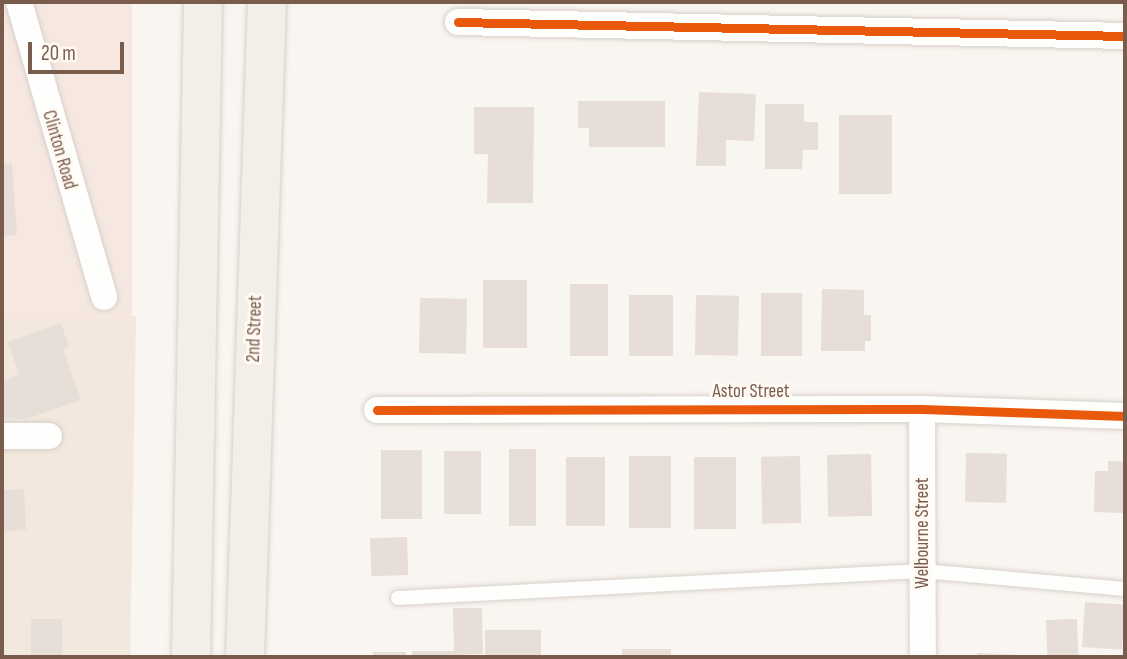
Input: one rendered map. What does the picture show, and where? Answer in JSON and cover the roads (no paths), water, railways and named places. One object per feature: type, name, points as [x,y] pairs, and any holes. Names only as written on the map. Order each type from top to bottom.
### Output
[{"type":"main road","points":[[191,657],[203,2]]},
{"type":"main road","name":"2nd Street","points":[[245,657],[267,2]]},
{"type":"street","name":"Clinton Road","points":[[19,2],[104,297]]},
{"type":"street","points":[[458,22],[1125,36]]},
{"type":"street","name":"Astor Street","points":[[377,410],[922,409],[1125,416]]},
{"type":"street","name":"Welbourne Street","points":[[922,409],[923,657]]},
{"type":"street","points":[[2,436],[49,436]]},
{"type":"lane","points":[[398,598],[923,571],[1125,589]]}]
